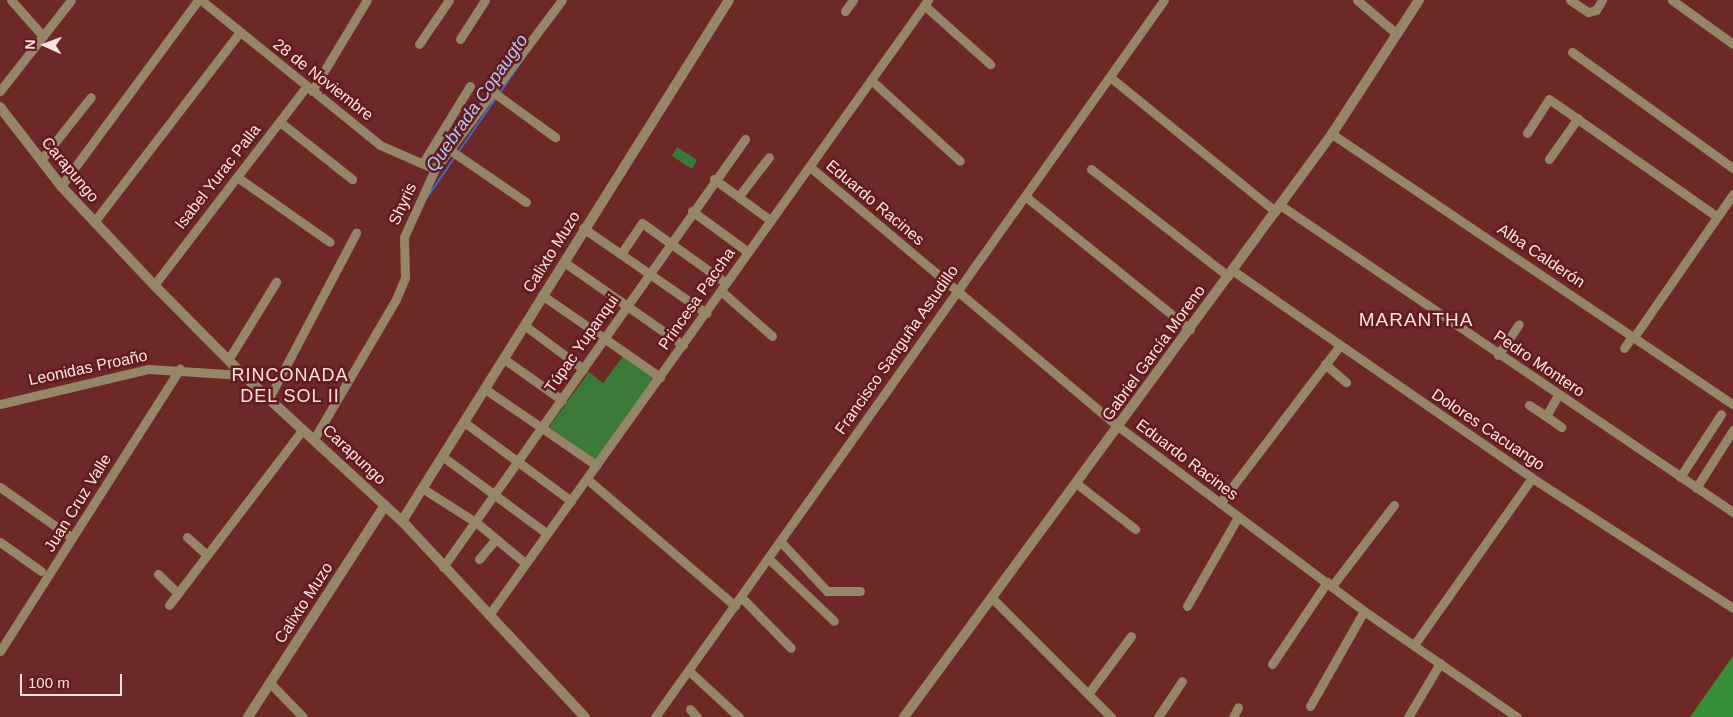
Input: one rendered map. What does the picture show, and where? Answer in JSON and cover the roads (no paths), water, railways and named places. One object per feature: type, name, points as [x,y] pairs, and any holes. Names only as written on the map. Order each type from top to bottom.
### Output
[{"type":"street","points":[[11,0],[43,36]]},
{"type":"street","points":[[0,91],[71,0]]},
{"type":"street","points":[[61,186],[199,0]]},
{"type":"street","name":"28 de Noviembre","points":[[199,0],[380,145],[424,161],[436,169]]},
{"type":"street","name":"Isabel Yurac Palla","points":[[154,285],[280,122],[309,89],[367,0]]},
{"type":"street","points":[[419,44],[449,0]]},
{"type":"street","points":[[460,39],[485,0]]},
{"type":"street","name":"Shyris","points":[[314,439],[396,299],[405,278],[404,237],[436,169],[562,0]]},
{"type":"street","name":"Calixto Muzo","points":[[402,520],[504,359],[583,228],[729,0]]},
{"type":"street","points":[[845,11],[853,0]]},
{"type":"street","name":"Francisco Sanguña Astudillo","points":[[655,717],[1164,0]]},
{"type":"street","points":[[1358,0],[1397,34]]},
{"type":"street","name":"Gabriel García Moreno","points":[[904,717],[991,597],[1119,427],[1332,134],[1419,0]]},
{"type":"street","points":[[1570,0],[1588,12],[1596,10],[1602,0]]},
{"type":"street","points":[[1672,0],[1733,44]]},
{"type":"street","points":[[926,3],[990,64]]},
{"type":"street","name":"Princesa Paccha","points":[[489,615],[525,562],[587,479],[926,3]]},
{"type":"street","points":[[94,222],[239,33]]},
{"type":"street","points":[[1572,52],[1733,168]]},
{"type":"street","name":"Pedro Montero","points":[[1110,77],[1278,208],[1733,512]]},
{"type":"street","points":[[871,80],[960,161]]},
{"type":"street","points":[[424,161],[470,86]]},
{"type":"street","points":[[493,92],[555,137]]},
{"type":"street","points":[[41,160],[91,97]]},
{"type":"street","points":[[1527,133],[1549,99],[1716,216]]},
{"type":"street","name":"Carapungo","points":[[0,107],[61,186],[154,285],[243,375],[402,520],[585,717]]},
{"type":"street","points":[[1549,159],[1578,118]]},
{"type":"street","points":[[280,122],[352,179]]},
{"type":"street","name":"Alba Calderón","points":[[1332,134],[1733,404]]},
{"type":"street","name":"Túpac Yupanqui","points":[[444,567],[477,523],[714,179],[745,139]]},
{"type":"street","points":[[450,150],[526,202]]},
{"type":"street","points":[[739,196],[770,156]]},
{"type":"street","name":"Eduardo Racines","points":[[810,167],[1119,427],[1364,611],[1517,717]]},
{"type":"street","name":"Dolores Cacuango","points":[[1091,169],[1230,273],[1338,347],[1532,478],[1733,608]]},
{"type":"street","points":[[237,177],[330,242]]},
{"type":"street","points":[[714,179],[770,220]]},
{"type":"street","points":[[1624,348],[1733,194]]},
{"type":"street","points":[[1025,196],[1190,329]]},
{"type":"street","points":[[692,212],[748,252]]},
{"type":"street","points":[[621,254],[642,223],[726,283]]},
{"type":"street","points":[[583,228],[706,313]]},
{"type":"street","points":[[269,398],[356,233]]},
{"type":"street","points":[[564,262],[683,345]]},
{"type":"street","points":[[228,360],[276,282]]},
{"type":"street","points":[[721,291],[772,336]]},
{"type":"street","points":[[542,295],[660,377]]},
{"type":"street","points":[[1498,355],[1519,324]]},
{"type":"street","points":[[524,325],[583,369]]},
{"type":"street","points":[[1220,503],[1338,347]]},
{"type":"street","points":[[504,359],[562,400]]},
{"type":"street","points":[[1325,364],[1346,382]]},
{"type":"street","name":"Leonidas Proaño","points":[[0,404],[148,369],[180,368],[243,375]]},
{"type":"street","name":"Juan Cruz Valle","points":[[0,652],[180,368]]},
{"type":"street","points":[[485,389],[596,465]]},
{"type":"street","points":[[1546,416],[1558,395]]},
{"type":"street","points":[[1529,405],[1561,427]]},
{"type":"street","points":[[1680,477],[1721,414]]},
{"type":"street","points":[[464,422],[520,461],[571,501]]},
{"type":"street","points":[[169,605],[303,429]]},
{"type":"street","points":[[1696,488],[1733,430]]},
{"type":"street","points":[[442,456],[496,494],[546,533]]},
{"type":"street","points":[[1414,645],[1532,478]]},
{"type":"street","points":[[587,479],[735,606]]},
{"type":"street","points":[[1076,484],[1135,529]]},
{"type":"street","points":[[0,487],[68,535]]},
{"type":"street","points":[[422,488],[477,523],[525,562]]},
{"type":"street","name":"Calixto Muzo","points":[[248,717],[385,505]]},
{"type":"street","points":[[1272,664],[1330,584],[1394,505]]},
{"type":"street","points":[[1187,606],[1238,517]]},
{"type":"street","points":[[187,537],[207,555]]},
{"type":"street","points":[[480,559],[496,539]]},
{"type":"street","points":[[780,541],[826,591],[860,591]]},
{"type":"street","points":[[0,542],[42,571]]},
{"type":"street","points":[[768,558],[834,621]]},
{"type":"street","points":[[158,574],[178,592]]},
{"type":"street","points":[[741,597],[791,648]]},
{"type":"street","points":[[991,597],[1111,717]]},
{"type":"street","points":[[1310,706],[1364,611]]},
{"type":"street","points":[[1088,694],[1131,636]]},
{"type":"street","points":[[1408,717],[1440,663]]},
{"type":"street","points":[[688,671],[738,717]]},
{"type":"street","points":[[1158,717],[1182,681]]},
{"type":"street","points":[[270,683],[303,717]]},
{"type":"street","points":[[1233,717],[1238,707]]},
{"type":"street","points":[[1496,717],[1502,708]]},
{"type":"street","points":[[690,709],[697,717]]},
{"type":"waterway","name":"Quebrada Copaugto","points":[[499,94],[523,59]]},
{"type":"waterway","name":"Quebrada Copaugto","points":[[459,151],[496,98]]},
{"type":"waterway","name":"Quebrada Copaugto","points":[[426,199],[455,157]]},
{"type":"district","name":"MARANTHA","points":[[1416,320]]},
{"type":"district","name":"RINCONADA DEL SOL II","points":[[290,386]]}]
